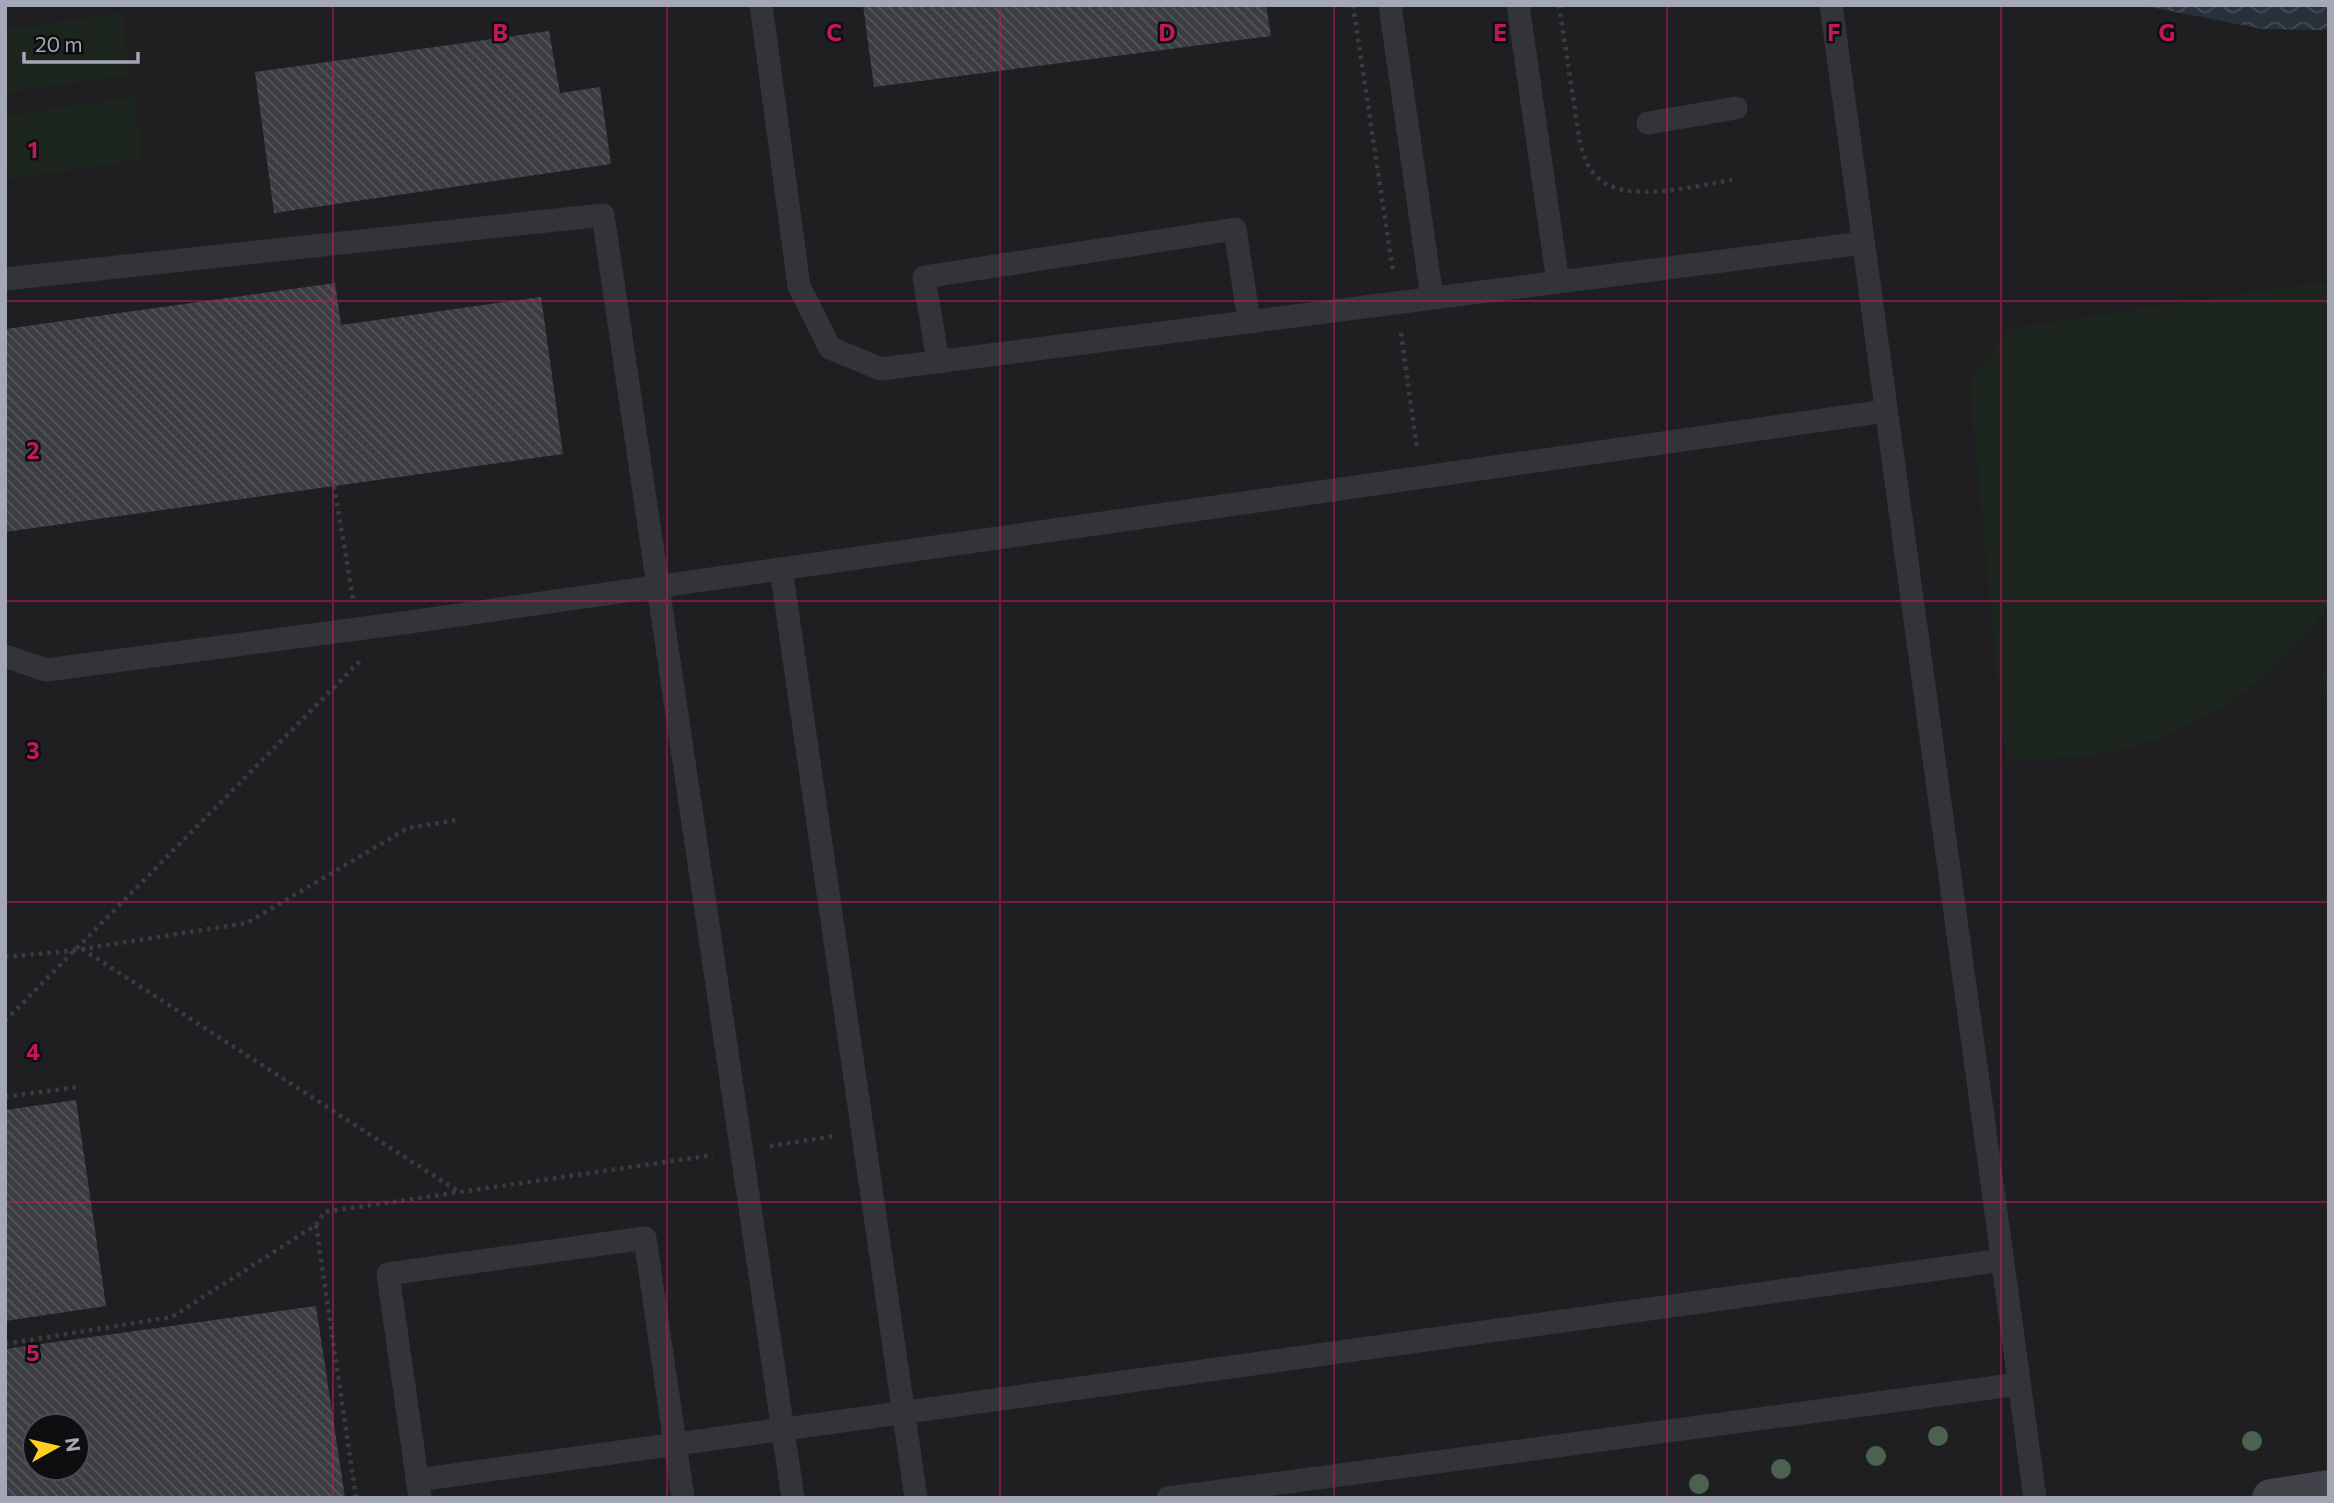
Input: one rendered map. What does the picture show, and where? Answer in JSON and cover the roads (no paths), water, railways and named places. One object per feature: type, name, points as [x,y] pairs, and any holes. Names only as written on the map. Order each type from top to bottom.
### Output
[{"type":"street","points":[[2271,1498],[2329,1489]]},
{"type":"lane","points":[[761,5],[799,286],[830,348],[881,369],[1863,243]]},
{"type":"lane","points":[[1390,5],[1432,298]]},
{"type":"lane","points":[[1518,5],[1558,282]]},
{"type":"lane","points":[[1831,5],[2035,1498]]},
{"type":"lane","points":[[1648,122],[1736,108]]},
{"type":"lane","points":[[5,279],[603,215],[793,1498]]},
{"type":"lane","points":[[937,361],[924,277],[1235,229],[1249,321]]},
{"type":"lane","points":[[5,656],[46,670],[658,587],[1886,411]]},
{"type":"lane","points":[[781,569],[916,1498]]},
{"type":"lane","points":[[683,1498],[674,1444],[645,1238],[388,1274],[419,1489],[674,1444],[904,1415],[2003,1260]]},
{"type":"lane","points":[[1168,1498],[2019,1384]]},
{"type":"water","points":[[2140,5],[2329,5],[2329,30],[2262,29]]}]
